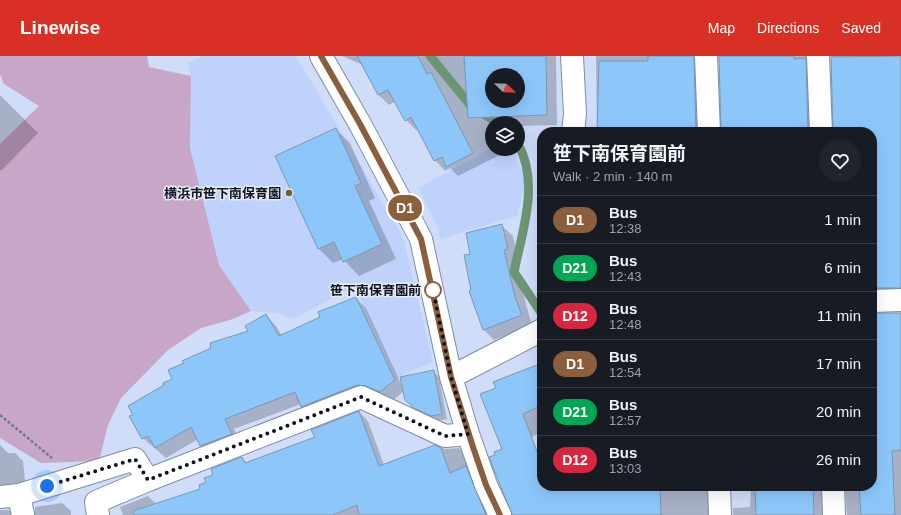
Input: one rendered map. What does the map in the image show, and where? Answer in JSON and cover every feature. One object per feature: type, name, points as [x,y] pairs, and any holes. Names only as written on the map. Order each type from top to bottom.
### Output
[{"type":"street","points":[[321,56],[360,124],[421,239],[451,377],[468,434],[486,485],[500,515]]},
{"type":"street","points":[[572,56],[573,127]]},
{"type":"street","points":[[706,56],[709,127]]},
{"type":"street","points":[[818,56],[821,127]]},
{"type":"street","points":[[877,301],[901,300]]},
{"type":"street","points":[[451,377],[537,332]]},
{"type":"street","points":[[98,515],[96,502],[148,480],[361,397],[445,436],[468,434]]},
{"type":"street","points":[[14,502],[75,477],[135,459],[148,480]]},
{"type":"street","points":[[719,491],[720,515]]},
{"type":"street","points":[[833,491],[834,515]]},
{"type":"path","points":[[0,415],[75,477]]},
{"type":"shaded area","points":[[0,56],[147,56],[149,67],[191,76],[190,148],[219,265],[251,311],[233,319],[201,328],[168,350],[121,398],[108,425],[99,461],[41,463],[0,438],[0,144],[39,106],[4,84],[0,74]]},
{"type":"shaded area","name":"横浜市笹下南保育園","points":[[202,56],[296,56],[403,237],[433,362],[396,378],[355,286],[294,319],[276,313],[251,311],[219,265],[190,148],[191,77],[188,63]]},
{"type":"shaded area","points":[[485,152],[485,156],[516,156],[526,182],[517,216],[440,239],[438,228],[418,188]]},
{"type":"building","points":[[357,56],[418,56],[427,74],[431,72],[473,153],[446,167],[442,157],[434,161],[411,117],[405,121],[388,90],[378,95]]},
{"type":"building","points":[[464,56],[546,56],[547,115],[485,116],[485,117],[468,118]]},
{"type":"building","points":[[648,56],[694,56],[696,127],[597,127],[599,61],[648,61]]},
{"type":"building","points":[[719,56],[794,56],[794,59],[806,58],[808,127],[721,127]]},
{"type":"building","points":[[901,56],[901,288],[877,288],[877,127],[833,127],[831,57]]},
{"type":"building","points":[[336,128],[361,183],[355,186],[382,244],[343,262],[334,242],[318,249],[275,156]]},
{"type":"building","points":[[502,224],[508,249],[504,250],[515,297],[522,315],[483,330],[469,291],[471,290],[464,255],[470,254],[466,233]]},
{"type":"building","points":[[356,297],[395,380],[380,392],[366,386],[357,385],[301,407],[295,392],[225,419],[232,434],[200,446],[191,427],[155,448],[148,436],[142,439],[129,416],[133,415],[128,406],[164,385],[163,383],[172,379],[168,370],[184,363],[182,361],[211,348],[210,343],[248,331],[245,326],[266,314],[279,336],[320,317],[318,312]]},
{"type":"building","points":[[877,313],[901,313],[901,450],[892,451],[895,515],[861,515],[859,491],[877,491]]},
{"type":"building","points":[[537,365],[537,407],[523,414],[537,452],[537,491],[660,491],[661,515],[512,515],[489,457],[495,455],[494,452],[502,449],[480,394],[496,388],[493,382]]},
{"type":"building","points":[[434,370],[442,414],[431,416],[414,408],[405,400],[400,377]]},
{"type":"building","points":[[359,411],[379,466],[435,445],[441,448],[450,473],[466,466],[486,515],[359,515],[357,505],[333,515],[134,515],[133,511],[200,489],[199,485],[206,482],[204,478],[213,475],[211,469],[242,457],[245,463],[315,437],[311,430]]},
{"type":"building","points":[[755,491],[813,491],[814,515],[756,515]]},
{"type":"waterway","points":[[430,56],[471,106],[487,116]]},
{"type":"waterway","points":[[523,156],[528,175],[529,191],[525,224],[514,272],[537,306]]},
{"type":"bus line","name":"D1","points":[[321,56],[360,124],[421,239],[441,325],[451,377],[468,434],[486,485],[500,515]]},
{"type":"place","name":"横浜市笹下南保育園","points":[[289,193]]},
{"type":"place","name":"笹下南保育園前","points":[[433,290]]},
{"type":"route","points":[[47,486],[135,459],[148,480],[361,397],[445,436],[468,434],[451,377],[433,290]]}]
